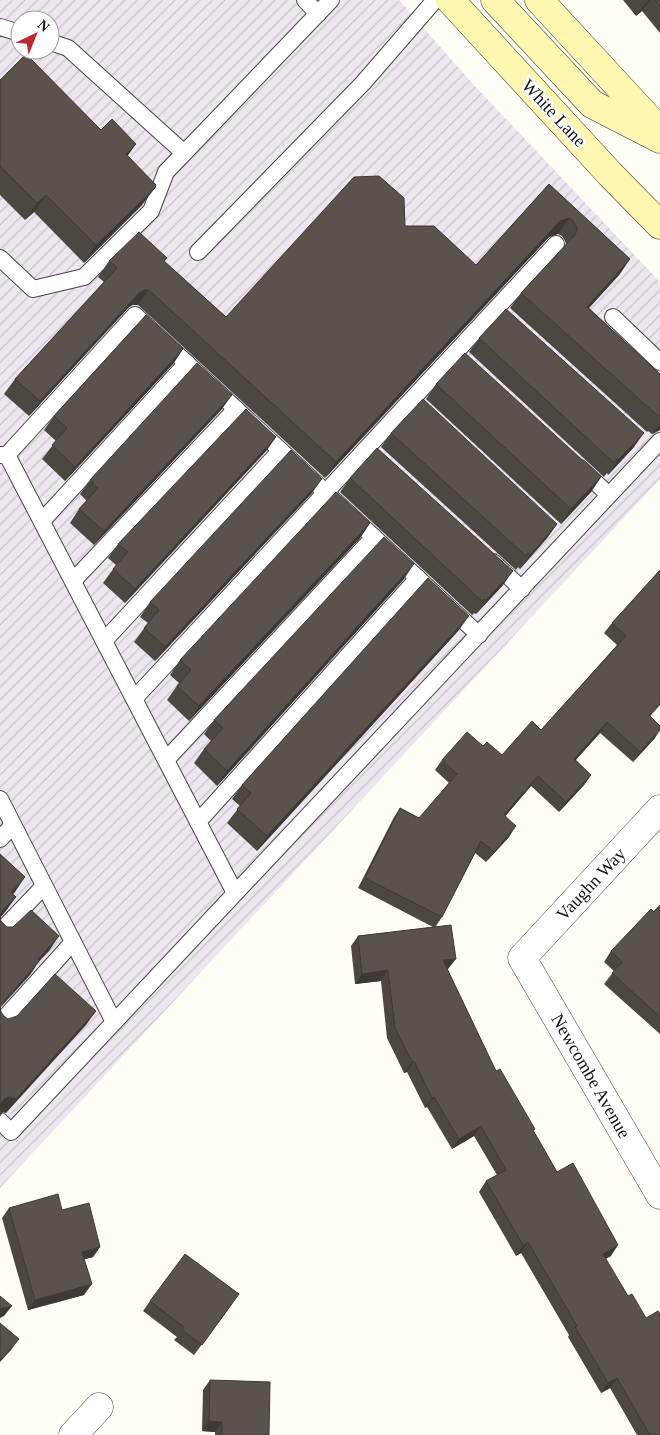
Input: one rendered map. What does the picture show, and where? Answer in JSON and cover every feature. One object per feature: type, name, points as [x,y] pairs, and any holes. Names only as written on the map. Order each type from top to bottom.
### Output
[{"type":"main road","name":"White Lane","points":[[450,0],[610,174],[660,225]]},
{"type":"main road","points":[[495,0],[592,104],[660,139]]},
{"type":"main road","points":[[539,0],[660,131]]},
{"type":"street","name":"Vaughn Way","points":[[522,958],[660,809]]},
{"type":"street","name":"Newcombe Avenue","points":[[522,958],[660,1195]]},
{"type":"street","points":[[73,1435],[99,1407]]},
{"type":"lane","points":[[305,0],[318,14]]},
{"type":"lane","points":[[0,258],[32,289],[84,277],[151,212],[166,172],[331,0]]},
{"type":"lane","points":[[198,252],[363,84],[435,0]]},
{"type":"lane","points":[[60,45],[68,48],[184,153]]},
{"type":"lane","points":[[134,699],[556,244]]},
{"type":"lane","points":[[496,309],[510,322]]},
{"type":"lane","points":[[235,893],[42,521],[4,455],[135,315],[479,635]]},
{"type":"lane","points":[[613,317],[660,362]]},
{"type":"lane","points":[[455,353],[470,367]]},
{"type":"lane","points":[[42,521],[187,363]]},
{"type":"lane","points":[[412,399],[426,412]]},
{"type":"lane","points":[[73,581],[236,409]]},
{"type":"lane","points":[[0,1121],[11,1132],[656,446],[638,438]]},
{"type":"lane","points":[[367,448],[382,461]]},
{"type":"lane","points":[[104,641],[280,451]]},
{"type":"lane","points":[[565,455],[609,495]]},
{"type":"lane","points":[[552,529],[566,542]]},
{"type":"lane","points":[[166,760],[374,537]]},
{"type":"lane","points":[[478,549],[522,589]]},
{"type":"lane","points":[[198,822],[418,578]]},
{"type":"lane","points":[[0,799],[114,1022]]},
{"type":"lane","points":[[0,839],[14,825]]},
{"type":"lane","points":[[0,932],[44,886]]},
{"type":"lane","points":[[0,1023],[73,942]]},
{"type":"shaded area","points":[[0,0],[399,0],[472,83],[660,282],[660,479],[0,1188]]},
{"type":"building","points":[[655,0],[660,0],[660,7]]},
{"type":"building","points":[[20,60],[32,60],[101,130],[112,119],[136,144],[126,154],[156,185],[155,188],[96,245],[46,195],[37,203],[0,166],[0,80]]},
{"type":"building","points":[[379,176],[404,198],[405,226],[434,226],[476,265],[549,184],[630,259],[587,307],[660,374],[660,416],[521,293],[575,235],[576,225],[569,218],[560,221],[336,462],[149,290],[139,293],[40,401],[15,379],[117,268],[109,261],[139,232],[167,258],[164,261],[226,317],[354,177]]},
{"type":"building","points":[[506,309],[644,433],[614,463],[479,338]]},
{"type":"building","points":[[146,315],[183,349],[75,467],[52,445],[67,428],[54,416]]},
{"type":"building","points":[[465,353],[601,477],[571,509],[436,384]]},
{"type":"building","points":[[197,363],[232,395],[104,531],[79,509],[98,488],[90,480]]},
{"type":"building","points":[[423,399],[557,524],[530,555],[528,553],[526,556],[391,433]]},
{"type":"building","points":[[246,409],[276,437],[135,589],[113,569],[128,552],[118,544]]},
{"type":"building","points":[[377,448],[513,571],[486,600],[482,601],[350,478]]},
{"type":"building","points":[[291,450],[322,479],[165,647],[144,628],[159,610],[150,602]]},
{"type":"building","points":[[336,492],[370,523],[199,706],[177,686],[191,670],[180,660]]},
{"type":"building","points":[[384,537],[414,564],[227,771],[204,749],[223,728],[214,720]]},
{"type":"building","points":[[660,570],[660,703],[649,715],[660,726],[660,730],[640,752],[607,722],[574,759],[591,775],[566,802],[538,776],[504,815],[516,826],[494,852],[481,841],[442,917],[365,878],[400,808],[419,818],[457,774],[442,760],[467,732],[483,746],[487,742],[502,755],[532,721],[541,730],[626,636],[612,623]]},
{"type":"building","points":[[428,578],[469,616],[267,836],[237,809],[251,793],[242,785]]},
{"type":"building","points":[[0,854],[25,877],[11,892],[16,897],[2,911],[0,916]]},
{"type":"building","points":[[660,905],[660,1017],[612,973],[622,962],[611,951],[651,909],[654,912]]},
{"type":"building","points":[[31,910],[59,936],[0,1007],[0,916],[1,921],[7,927],[13,927]]},
{"type":"building","points":[[451,925],[456,959],[443,960],[496,1071],[500,1069],[535,1129],[533,1130],[557,1172],[573,1163],[618,1245],[603,1254],[628,1296],[632,1294],[646,1318],[658,1311],[660,1314],[660,1435],[650,1435],[617,1378],[608,1383],[528,1242],[523,1245],[486,1181],[506,1170],[481,1126],[459,1139],[434,1097],[432,1098],[395,1028],[388,970],[362,974],[358,936]]},
{"type":"building","points":[[55,974],[96,1011],[16,1099],[8,1097],[0,1105],[0,1007],[1,1012],[8,1019],[17,1016]]},
{"type":"building","points":[[58,1194],[62,1210],[89,1203],[100,1247],[82,1252],[92,1284],[35,1300],[9,1208]]},
{"type":"building","points":[[185,1254],[239,1294],[202,1345],[182,1330],[184,1327],[150,1301]]},
{"type":"building","points":[[0,1296],[12,1306],[0,1309]]},
{"type":"building","points":[[0,1323],[19,1339],[0,1360]]},
{"type":"building","points":[[210,1380],[270,1382],[269,1435],[222,1435],[222,1422],[209,1421]]}]
